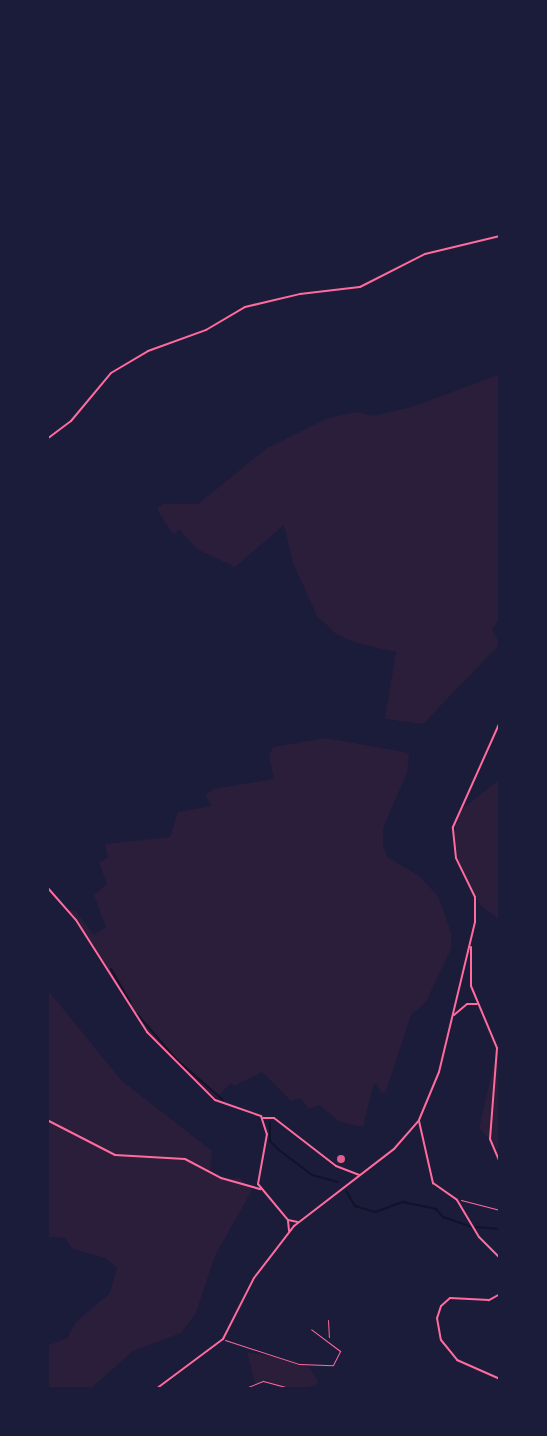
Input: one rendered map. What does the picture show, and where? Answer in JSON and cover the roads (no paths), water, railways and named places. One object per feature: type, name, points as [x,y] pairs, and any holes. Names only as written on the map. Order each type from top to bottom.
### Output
[{"type":"street","points":[[47,439],[71,421],[111,373],[148,351],[206,330],[245,307],[300,294],[360,287],[425,254],[500,236]]},
{"type":"street","points":[[500,722],[460,804],[453,831],[456,858],[476,904],[470,979],[497,1048],[490,1134],[500,1163]]},
{"type":"street","points":[[47,887],[76,920],[147,1032],[210,1096],[254,1111],[263,1118],[274,1118],[336,1166],[359,1175]]},
{"type":"street","points":[[156,1389],[223,1339],[254,1278],[289,1230],[400,1144],[419,1120],[439,1072],[471,947]]},
{"type":"street","points":[[454,1014],[467,1004],[480,1005]]},
{"type":"street","points":[[260,1189],[267,1134],[263,1118]]},
{"type":"street","points":[[47,1120],[115,1155],[185,1159],[221,1178],[260,1189],[288,1220],[289,1230]]},
{"type":"street","points":[[419,1120],[433,1183],[457,1200],[479,1237],[500,1258]]},
{"type":"street","points":[[288,1220],[298,1222]]},
{"type":"street","points":[[500,1294],[489,1300],[450,1298],[441,1306],[437,1318],[441,1340],[457,1360],[500,1379]]},
{"type":"lane","points":[[223,1339],[252,1351],[321,1368],[333,1366],[340,1357],[328,1339],[312,1329]]},
{"type":"lane","points":[[243,1389],[263,1381],[292,1389]]},
{"type":"waterway","points":[[111,969],[131,1003]]},
{"type":"waterway","points":[[137,1014],[177,1060],[223,1100]]},
{"type":"waterway","points":[[270,1122],[270,1141],[279,1150],[312,1175],[338,1182]]},
{"type":"waterway","points":[[346,1191],[355,1206],[375,1212],[403,1202],[436,1209],[443,1217],[472,1227]]},
{"type":"waterway","points":[[476,1227],[500,1229]]}]
